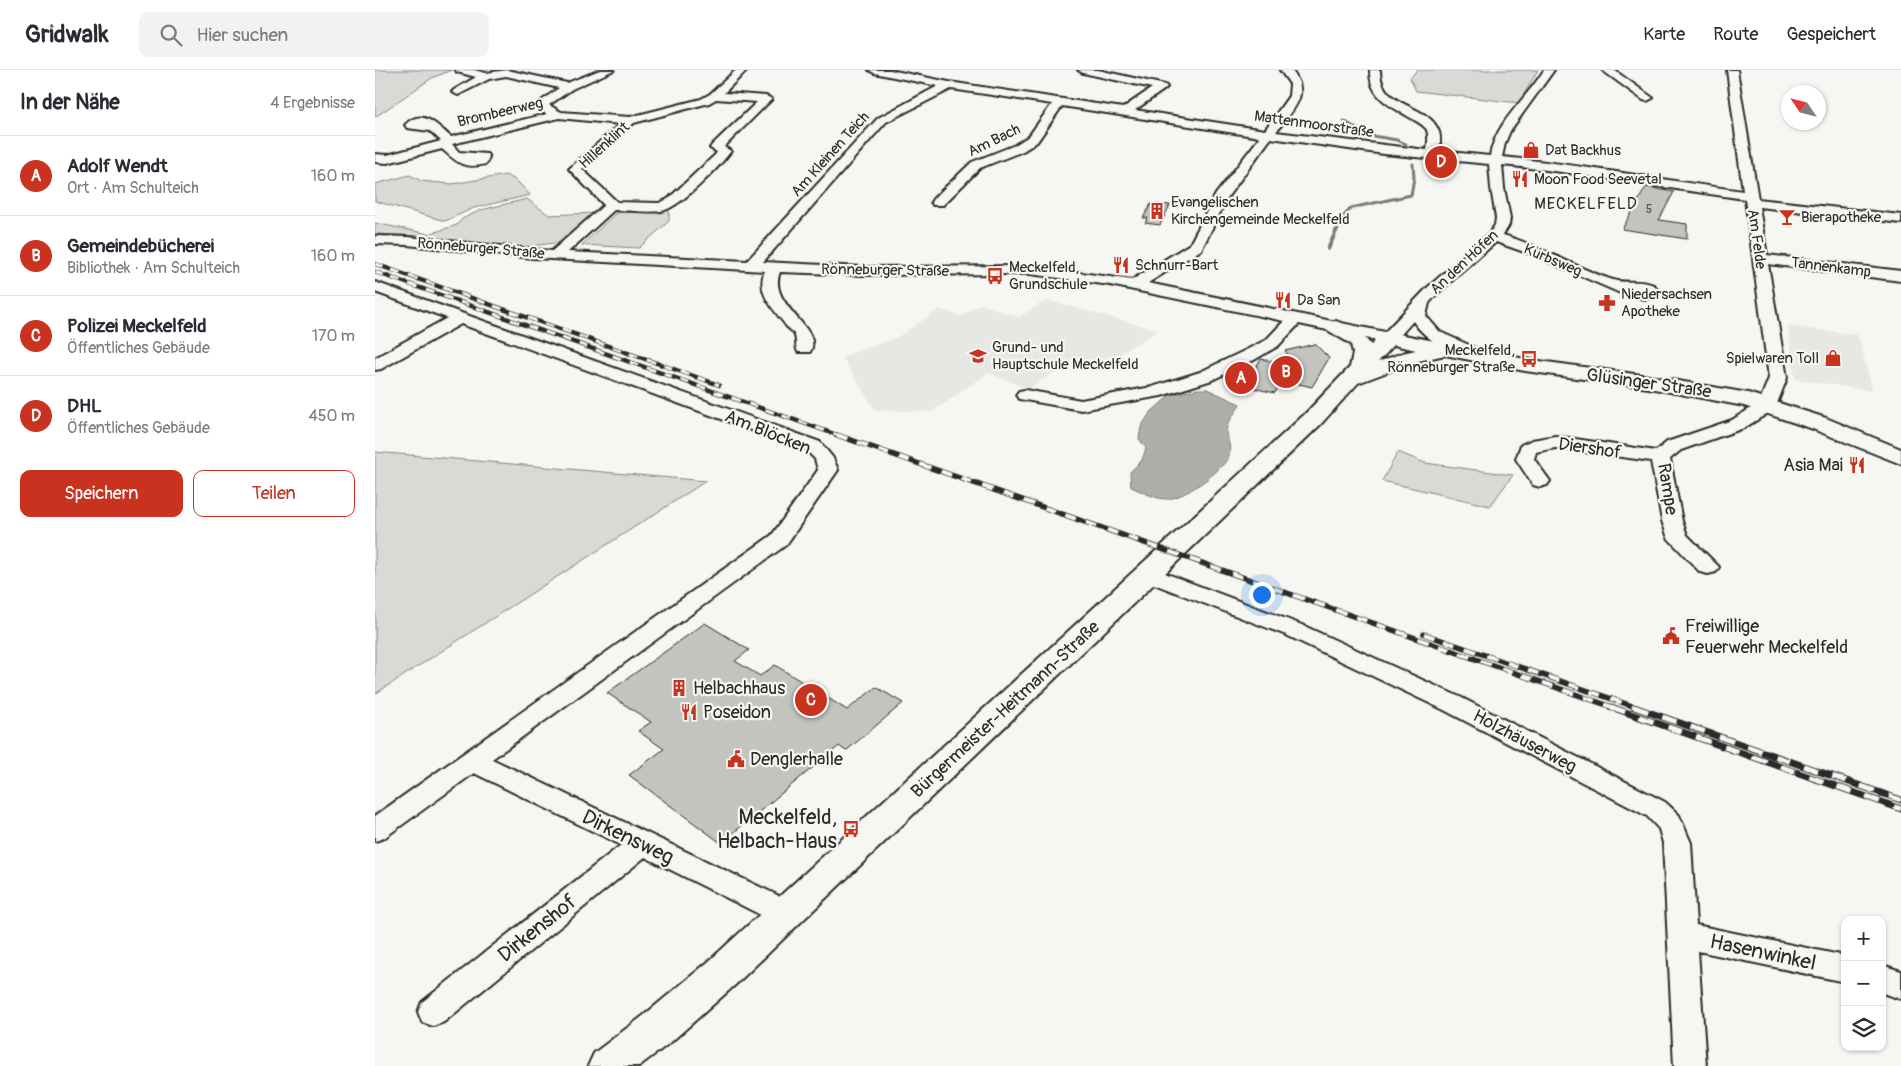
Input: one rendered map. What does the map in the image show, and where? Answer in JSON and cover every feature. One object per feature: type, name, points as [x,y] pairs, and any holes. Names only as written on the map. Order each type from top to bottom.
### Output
[{"type":"main road","points":[[1341,328],[1363,343],[1364,353],[1355,375]]},
{"type":"main road","name":"Glüsinger Straße","points":[[1389,338],[1549,369],[1721,394],[1767,406],[1818,423],[1901,457]]},
{"type":"main road","name":"Bürgermeister-Heitmann-Straße","points":[[608,1066],[657,1029],[783,917],[1305,426],[1389,338]]},
{"type":"main road","points":[[1355,375],[1409,357],[1465,353]]},
{"type":"street","points":[[461,70],[486,76]]},
{"type":"street","points":[[559,115],[545,108],[543,104],[568,87],[609,70]]},
{"type":"street","name":"Hillenklint","points":[[611,206],[611,203],[575,169],[630,121],[705,102],[742,70]]},
{"type":"street","name":"Mattenmoorstraße","points":[[874,70],[949,85],[1267,134],[1384,150],[1564,167],[1751,199],[1901,219]]},
{"type":"street","points":[[1083,70],[1161,87],[1125,112]]},
{"type":"street","points":[[1135,285],[1196,247],[1223,194],[1297,93],[1297,86],[1293,78],[1285,70]]},
{"type":"street","points":[[1375,70],[1374,73],[1381,92],[1390,101],[1428,124],[1434,132],[1433,154]]},
{"type":"street","name":"An den Höfen","points":[[1389,338],[1450,274],[1493,237],[1503,221],[1498,195],[1496,161],[1499,142],[1507,127],[1549,70]]},
{"type":"street","points":[[1607,70],[1647,98]]},
{"type":"street","name":"Am Felde","points":[[1732,70],[1778,378],[1767,406]]},
{"type":"street","points":[[458,92],[486,76],[510,72],[568,87]]},
{"type":"street","points":[[923,80],[938,72]]},
{"type":"street","name":"Am Kleinen Teich","points":[[751,266],[882,120],[949,85]]},
{"type":"street","points":[[556,255],[611,206],[661,207],[673,202],[719,158],[725,151],[716,148],[766,98],[714,96]]},
{"type":"street","name":"Am Bach","points":[[939,202],[976,164],[1019,148],[1033,139],[1059,102]]},
{"type":"street","name":"Brombeerweg","points":[[379,160],[559,115],[630,121]]},
{"type":"street","name":"Brombeerweg","points":[[434,128],[456,155]]},
{"type":"street","name":"Kürbsweg","points":[[1493,237],[1508,241],[1612,285]]},
{"type":"street","name":"Rönneburger Straße","points":[[375,240],[400,240],[481,250],[751,266],[899,271],[1030,270],[1083,276],[1135,285],[1389,338]]},
{"type":"street","name":"Tannenkamp","points":[[1760,259],[1901,276]]},
{"type":"street","points":[[774,267],[769,279],[769,288],[773,297],[803,336],[804,348]]},
{"type":"street","name":"Am Blöcken","points":[[375,287],[813,446],[824,458],[828,470],[779,540],[471,760]]},
{"type":"street","points":[[1341,328],[1383,324],[1418,306],[1418,316],[1422,325],[1438,338],[1465,353]]},
{"type":"street","points":[[375,365],[459,318]]},
{"type":"street","points":[[1025,395],[1081,406],[1155,392],[1206,376],[1248,356],[1272,343],[1295,319]]},
{"type":"street","name":"Rampe","points":[[1708,567],[1679,538],[1672,521],[1660,458],[1674,446],[1738,424],[1767,406]]},
{"type":"street","name":"Diershof","points":[[1540,481],[1525,459],[1528,450],[1539,444],[1555,442],[1660,458]]},
{"type":"street","name":"Holzhäuserweg","points":[[1149,574],[1294,630],[1453,704],[1655,809],[1670,823],[1677,843],[1690,1066]]},
{"type":"street","points":[[375,830],[471,760]]},
{"type":"street","name":"Dirkensweg","points":[[471,760],[767,904],[783,917]]},
{"type":"street","name":"Dirkenshof","points":[[433,1012],[642,844]]},
{"type":"street","name":"Hasenwinkel","points":[[1682,935],[1841,968]]},
{"type":"street","points":[[1886,980],[1901,985]]},
{"type":"shaded area","points":[[375,70],[452,70],[432,78],[375,117]]},
{"type":"shaded area","points":[[1417,70],[1538,70],[1519,103],[1416,91],[1410,78]]},
{"type":"shaded area","points":[[410,175],[421,181],[452,184],[506,175],[517,181],[530,195],[474,208],[445,221],[375,201],[375,184]]},
{"type":"shaded area","points":[[527,199],[549,215],[596,213],[570,241],[516,248],[418,236],[375,234],[375,223],[429,234],[457,225],[462,219],[481,210]]},
{"type":"shaded area","points":[[669,209],[669,221],[639,248],[582,245],[616,213]]},
{"type":"shaded area","name":"Grund- und Hauptschule Meckelfeld","points":[[1050,301],[1158,330],[1117,356],[1066,364],[1028,389],[988,373],[932,412],[875,410],[842,357],[898,337],[939,309],[961,316],[980,304],[1019,317],[1043,302]]},
{"type":"shaded area","points":[[1788,326],[1858,335],[1873,391],[1795,379]]},
{"type":"shaded area","points":[[1207,389],[1240,404],[1227,429],[1230,450],[1226,461],[1215,473],[1200,484],[1183,494],[1168,499],[1149,495],[1131,487],[1130,472],[1142,460],[1146,448],[1139,439],[1141,427],[1150,413],[1170,395]]},
{"type":"shaded area","points":[[375,452],[706,481],[375,694]]},
{"type":"shaded area","points":[[1398,452],[1425,463],[1513,475],[1490,506],[1382,481]]},
{"type":"building","points":[[1646,187],[1674,192],[1659,220],[1687,224],[1687,239],[1622,229]]},
{"type":"building","name":"Evangelischen Kirchengemeinde Meckelfeld","points":[[1151,204],[1170,205],[1160,225],[1145,223],[1148,218],[1143,218]]},
{"type":"building","points":[[1315,344],[1329,358],[1312,387],[1282,380],[1275,393],[1244,386],[1261,359],[1298,366],[1285,351]]},
{"type":"building","name":"Denglerhalle","points":[[705,623],[749,650],[735,661],[760,676],[775,665],[847,710],[876,687],[903,703],[846,751],[839,746],[721,843],[629,775],[664,749],[638,731],[651,722],[607,693]]},
{"type":"waterway","points":[[1344,121],[1367,135],[1397,140],[1406,144]]},
{"type":"waterway","points":[[1338,228],[1343,217],[1351,208],[1411,195],[1414,178],[1413,164]]},
{"type":"waterway","points":[[1328,249],[1338,227]]},
{"type":"railway","points":[[375,264],[719,385]]},
{"type":"railway","points":[[375,272],[840,436]]},
{"type":"railway","points":[[837,435],[1615,708]]},
{"type":"railway","points":[[1424,634],[1638,708]]},
{"type":"railway","points":[[1611,707],[1901,809]]},
{"type":"railway","points":[[1634,707],[1901,800]]},
{"type":"place","name":"Dat Backhus","points":[[1531,150]]},
{"type":"place","name":"DHL","points":[[1441,162]]},
{"type":"place","name":"Moon Food Seevetal","points":[[1520,179]]},
{"type":"place","name":"Evangelischen Kirchengemeinde Meckelfeld","points":[[1157,211]]},
{"type":"place","name":"Bierapotheke","points":[[1787,217]]},
{"type":"place","name":"Schnurr-Bart","points":[[1121,265]]},
{"type":"place","name":"Meckelfeld, Grundschule","points":[[995,276]]},
{"type":"place","name":"Da San","points":[[1283,300]]},
{"type":"place","name":"Niedersachsen Apotheke","points":[[1607,303]]},
{"type":"place","name":"Grund- und Hauptschule Meckelfeld","points":[[978,356]]},
{"type":"place","name":"Spielwaren Toll","points":[[1833,358]]},
{"type":"place","name":"Meckelfeld, Rönneburger Straße","points":[[1529,359]]},
{"type":"place","name":"Gemeindebücherei","points":[[1286,372]]},
{"type":"place","name":"Adolf Wendt","points":[[1241,378]]},
{"type":"place","name":"Asia Mai","points":[[1857,465]]},
{"type":"place","name":"Freiwillige Feuerwehr Meckelfeld","points":[[1671,636]]},
{"type":"place","name":"Helbachhaus","points":[[679,688]]},
{"type":"place","name":"Polizei Meckelfeld","points":[[811,700]]},
{"type":"place","name":"Poseidon","points":[[689,712]]},
{"type":"place","name":"Denglerhalle","points":[[736,759]]},
{"type":"place","name":"Meckelfeld, Helbach-Haus","points":[[851,829]]},
{"type":"district","name":"MECKELFELD","points":[[1586,203]]}]
